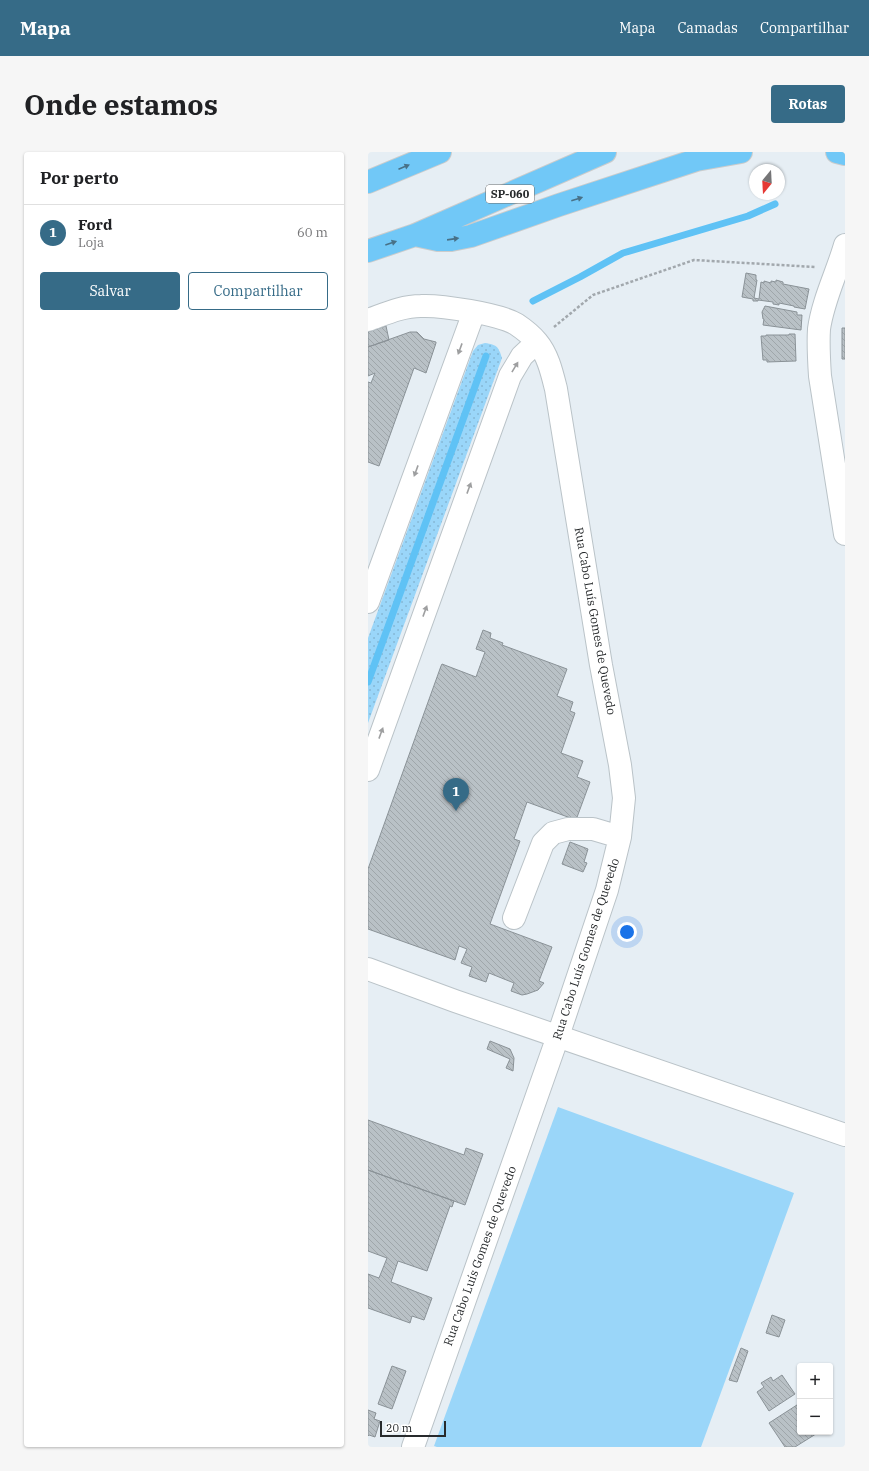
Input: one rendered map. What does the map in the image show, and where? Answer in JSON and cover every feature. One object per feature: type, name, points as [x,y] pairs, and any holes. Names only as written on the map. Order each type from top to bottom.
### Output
[{"type":"highway","points":[[368,182],[440,152]]},
{"type":"highway","name":"SP-060","points":[[368,252],[415,235],[605,152]]},
{"type":"highway","points":[[415,235],[438,240],[451,240],[471,236],[559,205],[696,160],[741,152]]},
{"type":"highway","points":[[837,152],[845,154]]},
{"type":"street","points":[[845,245],[824,307],[819,329],[820,376],[845,534]]},
{"type":"street","points":[[368,320],[396,310],[420,306],[433,306],[495,316],[516,324],[537,342],[522,356],[510,376],[368,770]]},
{"type":"street","points":[[368,602],[474,312]]},
{"type":"street","name":"Rua Cabo Luís Gomes de Quevedo","points":[[413,1447],[558,1036],[607,890],[620,837],[624,798],[620,765],[601,665],[556,389],[550,367],[537,342]]},
{"type":"street","points":[[514,918],[543,843],[553,833],[568,829],[593,829],[620,837]]},
{"type":"street","points":[[368,969],[845,1135]]},
{"type":"path","points":[[537,342],[592,295],[694,260],[838,269]]},
{"type":"shaded area","points":[[485,343],[492,344],[496,347],[502,358],[368,723],[368,638],[473,351],[478,345]]},
{"type":"shaded area","points":[[558,1107],[794,1193],[701,1447],[434,1446]]},
{"type":"building","points":[[746,273],[756,275],[757,280],[754,298],[759,299],[761,282],[764,283],[764,281],[771,283],[771,281],[776,282],[776,280],[783,282],[783,284],[809,289],[805,309],[779,303],[779,305],[773,304],[773,302],[758,300],[753,301],[753,299],[742,297]]},
{"type":"building","points":[[765,306],[797,312],[797,315],[802,315],[801,330],[763,325],[764,319],[762,312]]},
{"type":"building","points":[[386,326],[389,340],[368,347],[368,332]]},
{"type":"building","points":[[842,328],[845,328],[845,359],[842,359]]},
{"type":"building","points":[[410,332],[417,332],[424,339],[436,343],[426,373],[414,368],[379,466],[368,462],[368,382],[371,383],[375,373],[368,376],[368,347]]},
{"type":"building","points":[[795,334],[796,361],[767,362],[767,360],[763,360],[761,336]]},
{"type":"building","points":[[483,630],[491,633],[490,638],[503,643],[502,645],[567,669],[557,696],[573,702],[570,711],[575,713],[561,753],[583,761],[577,777],[590,782],[576,820],[527,802],[514,839],[520,841],[490,924],[552,947],[539,981],[544,983],[538,990],[522,995],[511,991],[514,983],[489,973],[486,982],[469,976],[472,967],[461,963],[467,949],[459,946],[455,960],[368,929],[368,869],[441,666],[442,664],[476,677],[485,652],[476,649]]},
{"type":"building","points":[[570,842],[588,849],[584,862],[587,863],[583,872],[562,864]]},
{"type":"building","points":[[490,1041],[510,1049],[514,1058],[513,1071],[506,1068],[510,1059],[487,1049]]},
{"type":"building","points":[[368,1120],[464,1155],[466,1148],[483,1154],[465,1205],[368,1170]]},
{"type":"building","points":[[368,1170],[454,1201],[452,1207],[450,1206],[427,1271],[398,1261],[391,1282],[432,1298],[424,1320],[412,1316],[410,1323],[368,1308],[368,1274],[379,1278],[387,1258],[368,1251]]},
{"type":"building","points":[[772,1315],[785,1320],[779,1337],[766,1333]]},
{"type":"building","points":[[741,1348],[748,1351],[737,1382],[729,1380]]},
{"type":"building","points":[[392,1366],[406,1371],[392,1409],[378,1404]]},
{"type":"building","points":[[782,1375],[795,1394],[769,1411],[757,1392],[764,1387],[761,1383],[771,1377],[773,1381]]},
{"type":"building","points":[[797,1405],[797,1435],[814,1435],[795,1447],[785,1447],[769,1423]]},
{"type":"building","points":[[368,1410],[376,1413],[374,1419],[380,1421],[375,1437],[368,1436]]},
{"type":"waterway","points":[[533,301],[623,253],[748,216],[775,204]]},
{"type":"waterway","points":[[368,682],[486,356]]},
{"type":"place","name":"Ford","points":[[456,811]]}]
